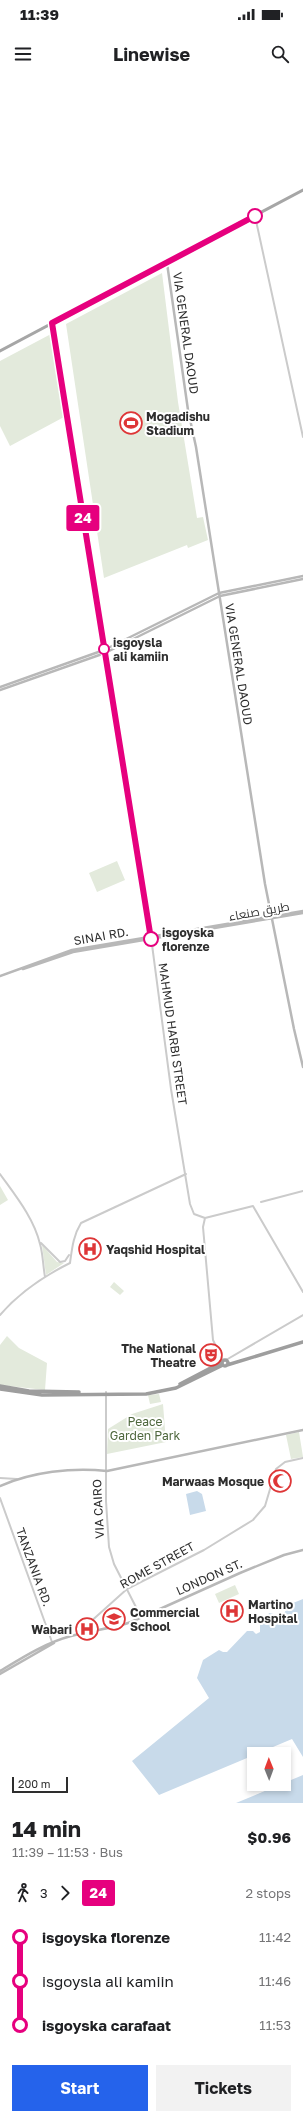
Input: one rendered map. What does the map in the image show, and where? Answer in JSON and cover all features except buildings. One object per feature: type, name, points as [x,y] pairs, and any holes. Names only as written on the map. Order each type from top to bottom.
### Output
[{"type":"highway","points":[[0,1388],[41,1393],[135,1393],[162,1391],[186,1382],[224,1363],[303,1342]]},
{"type":"main road","points":[[0,351],[303,190]]},
{"type":"main road","name":"VIA GENERAL DAOUD","points":[[167,262],[188,410],[196,447],[271,917],[303,1067]]},
{"type":"main road","points":[[0,688],[105,651],[220,595],[303,577]]},
{"type":"main road","name":"طريق صنعاء","points":[[15,971],[53,958],[124,942],[303,912]]},
{"type":"main road","name":"SINAI RD.","points":[[15,971],[67,952],[124,942]]},
{"type":"main road","points":[[0,976],[15,971]]},
{"type":"main road","points":[[0,1486],[17,1479],[63,1471],[106,1471],[303,1430]]},
{"type":"main road","name":"LONDON ST.","points":[[77,1634],[114,1628],[141,1618],[240,1573],[284,1555],[303,1550]]},
{"type":"main road","points":[[0,1673],[52,1642],[77,1634]]},
{"type":"main road","points":[[0,1673],[46,1647],[77,1634]]},
{"type":"street","points":[[255,216],[303,437]]},
{"type":"street","name":"MAHMUD HARBI STREET","points":[[52,323],[151,938],[171,1089],[190,1204],[194,1214],[205,1218]]},
{"type":"street","points":[[0,1174],[30,1219],[40,1242],[45,1277]]},
{"type":"street","points":[[40,1242],[60,1262],[65,1260],[69,1254],[81,1223],[186,1174]]},
{"type":"street","points":[[261,1202],[303,1191]]},
{"type":"street","points":[[303,1292],[254,1206],[205,1218],[203,1227],[213,1340],[224,1363],[303,1315]]},
{"type":"street","points":[[0,1316],[10,1304],[45,1277],[70,1262],[69,1254]]},
{"type":"street","name":"VIA CAIRO","points":[[106,1393],[106,1471],[109,1547],[114,1564],[141,1618]]},
{"type":"street","name":"ROME STREET","points":[[77,1634],[127,1589],[196,1554],[253,1520],[265,1506],[276,1469],[285,1462],[303,1458]]},
{"type":"street","points":[[0,1478],[17,1479]]},
{"type":"street","name":"TANZANIA RD.","points":[[0,1500],[52,1642]]},
{"type":"green space","points":[[162,273],[178,402],[197,518],[203,517],[208,540],[188,548],[187,545],[104,578],[66,324]]},
{"type":"green space","points":[[51,334],[64,417],[10,446],[0,426],[0,361]]},
{"type":"green space","points":[[117,861],[125,880],[97,892],[89,873]]},
{"type":"green space","points":[[0,1186],[8,1200],[0,1205]]},
{"type":"green space","points":[[42,1245],[57,1262],[64,1263],[46,1275]]},
{"type":"green space","points":[[114,1282],[124,1291],[120,1295],[110,1287]]},
{"type":"green space","points":[[7,1336],[19,1348],[47,1363],[45,1390],[0,1385],[0,1345]]},
{"type":"green space","points":[[159,1394],[161,1402],[150,1404],[148,1395]]},
{"type":"green space","name":"Peace Garden Park","points":[[163,1404],[166,1442],[107,1454],[108,1429],[132,1414]]},
{"type":"green space","points":[[299,1432],[303,1457],[291,1459],[286,1435]]},
{"type":"green space","points":[[235,1585],[239,1594],[219,1603],[215,1594]]},
{"type":"water","points":[[197,1491],[202,1494],[206,1511],[190,1515],[186,1494]]},
{"type":"water","points":[[303,1599],[303,1757],[292,1739],[273,1747],[247,1747],[247,1758],[159,1795],[132,1761],[209,1698],[197,1678],[203,1660],[219,1650],[227,1652],[247,1631],[253,1631],[256,1634],[260,1632],[260,1624],[265,1622],[269,1613],[278,1615],[284,1614],[288,1605]]},
{"type":"water","points":[[303,1775],[303,1803],[236,1803],[265,1791],[291,1791],[291,1780]]},
{"type":"pier","points":[[259,1791],[264,1791],[234,1803],[235,1801]]},
{"type":"bus line","name":"24","points":[[151,939],[52,323],[255,216]]},
{"type":"place","name":"Mogadishu Stadium","points":[[131,423]]},
{"type":"place","name":"isgoysla ali kamiin","points":[[104,649]]},
{"type":"place","name":"isgoyska florenze","points":[[151,939]]},
{"type":"place","name":"Yaqshid Hospital","points":[[90,1249]]},
{"type":"place","name":"The National Theatre","points":[[211,1355]]},
{"type":"place","name":"Marwaas Mosque","points":[[280,1481]]},
{"type":"place","name":"Martino Hospital","points":[[232,1611]]},
{"type":"place","name":"Commercial School","points":[[114,1619]]},
{"type":"place","name":"Wabari","points":[[87,1629]]}]
